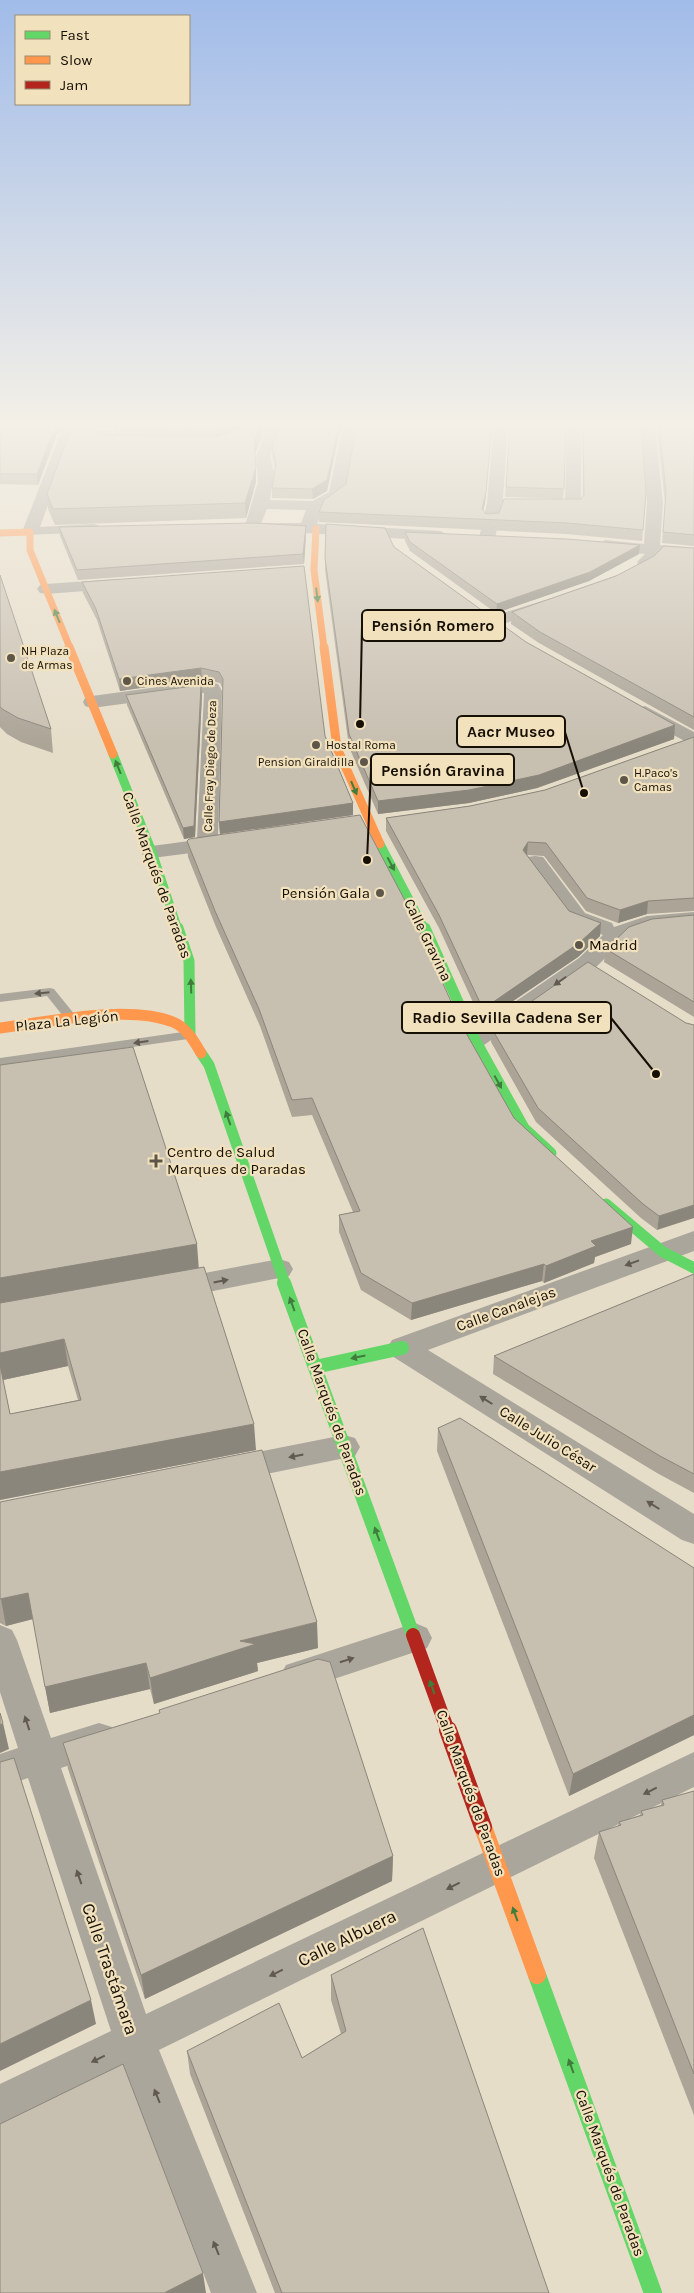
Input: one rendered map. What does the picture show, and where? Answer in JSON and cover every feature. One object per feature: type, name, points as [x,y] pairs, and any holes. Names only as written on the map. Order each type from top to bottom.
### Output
[{"type":"main road","name":"Calle Gravina","points":[[311,531],[314,570],[337,748],[368,821],[425,929],[475,1040],[524,1128],[559,1161]]},
{"type":"main road","points":[[0,533],[30,532]]},
{"type":"main road","name":"Calle Marqués de Paradas","points":[[30,532],[30,550],[152,852],[190,961],[190,1035],[210,1065],[279,1269],[653,2293]]},
{"type":"main road","name":"Plaza La Legión","points":[[0,1028],[117,1014],[150,1016],[173,1022],[190,1035]]},
{"type":"main road","points":[[595,1193],[663,1252],[694,1268]]},
{"type":"main road","name":"Calle Canalejas","points":[[315,1366],[402,1348]]},
{"type":"street","points":[[30,532],[51,531]]},
{"type":"street","points":[[330,531],[395,541],[462,537],[507,539]]},
{"type":"street","points":[[487,538],[489,531]]},
{"type":"street","points":[[630,572],[654,555],[652,549],[653,531]]},
{"type":"street","points":[[585,543],[694,554]]},
{"type":"street","points":[[294,572],[314,570]]},
{"type":"street","points":[[46,589],[135,583]]},
{"type":"street","points":[[494,622],[561,600]]},
{"type":"street","points":[[478,610],[509,633]]},
{"type":"street","name":"Calle Fray Diego de Deza","points":[[92,702],[202,687],[211,688],[213,691],[207,845]]},
{"type":"street","points":[[627,702],[694,740]]},
{"type":"street","points":[[668,750],[694,740]]},
{"type":"street","points":[[347,825],[368,821],[393,822]]},
{"type":"street","points":[[152,852],[246,840]]},
{"type":"street","points":[[535,862],[577,918],[618,933]]},
{"type":"street","points":[[475,1040],[595,968],[618,933],[646,922],[694,919]]},
{"type":"street","name":"Calle Canalejas","points":[[402,1348],[694,1241]]},
{"type":"street","points":[[145,1294],[279,1269]]},
{"type":"street","name":"Calle Julio César","points":[[402,1348],[694,1532]]},
{"type":"street","points":[[200,1475],[344,1447]]},
{"type":"street","points":[[272,1684],[415,1638]]},
{"type":"street","name":"Calle Trastámara","points":[[0,1640],[135,2041],[234,2293]]},
{"type":"street","points":[[0,1771],[132,1729]]},
{"type":"street","name":"Calle Albuera","points":[[0,2106],[694,1769]]},
{"type":"lane","points":[[0,998],[50,992],[71,1018]]},
{"type":"lane","points":[[0,1062],[190,1035]]},
{"type":"building","points":[[61,531],[305,531],[303,554],[77,570]]},
{"type":"building","points":[[326,531],[386,531],[394,547],[526,642],[675,725],[539,775],[469,790],[378,801],[349,734],[325,558]]},
{"type":"building","points":[[694,531],[694,535],[663,532]]},
{"type":"building","points":[[405,532],[567,539],[640,545],[590,572],[497,604],[410,542]]},
{"type":"building","points":[[664,546],[694,548],[694,717],[540,632],[512,612],[616,576],[654,556]]},
{"type":"building","points":[[304,566],[325,736],[353,803],[219,822],[223,679],[219,672],[201,668],[119,679],[96,609],[82,582]]},
{"type":"building","name":"NH Plaza de Armas","points":[[0,575],[51,729],[18,718],[0,707]]},
{"type":"building","points":[[201,685],[194,826],[183,828],[126,695]]},
{"type":"building","points":[[694,737],[694,898],[648,901],[620,910],[587,898],[546,843],[528,842],[523,850],[569,911],[601,923],[579,943],[483,1009],[439,915],[386,818],[470,806],[545,790]]},
{"type":"building","points":[[360,815],[412,914],[461,1024],[514,1118],[633,1227],[591,1241],[596,1246],[546,1266],[544,1264],[412,1303],[361,1273],[339,1215],[360,1211],[312,1098],[292,1100],[259,1009],[215,911],[187,841],[189,839]]},
{"type":"building","points":[[694,915],[694,1002],[606,949],[629,927],[652,919]]},
{"type":"building","points":[[588,962],[686,1023],[694,1025],[694,1205],[659,1216],[643,1204],[538,1108],[492,1029]]},
{"type":"building","points":[[133,1047],[197,1244],[0,1278],[0,1065]]},
{"type":"building","points":[[204,1267],[254,1424],[0,1472],[0,1365],[10,1414],[81,1400],[64,1339],[0,1353],[0,1303]]},
{"type":"building","points":[[694,1274],[694,1474],[660,1456],[494,1356]]},
{"type":"building","points":[[460,1418],[694,1568],[694,1715],[573,1774],[438,1428]]},
{"type":"building","points":[[262,1450],[317,1622],[240,1641],[256,1644],[150,1678],[146,1663],[45,1687],[28,1593],[0,1599],[0,1502]]},
{"type":"building","points":[[318,1659],[330,1662],[393,1856],[141,1975],[63,1743],[160,1713],[159,1710]]},
{"type":"building","points":[[0,1713],[3,1723],[0,1725]]},
{"type":"building","points":[[14,1758],[91,2000],[0,2044],[0,1762]]},
{"type":"building","points":[[694,1791],[694,2074],[599,1832],[621,1825],[619,1822],[643,1815],[641,1811],[664,1805],[662,1800]]},
{"type":"building","points":[[423,1928],[549,2293],[282,2293],[187,2051],[279,2003],[302,2058],[346,2031],[331,1975]]},
{"type":"building","points":[[123,2064],[203,2273],[164,2293],[0,2293],[0,2124]]},
{"type":"traffic: fast","points":[[113,754],[152,852],[189,961],[190,1035]]},
{"type":"traffic: fast","points":[[380,844],[425,929],[475,1040],[524,1128],[551,1153]]},
{"type":"traffic: fast","points":[[201,1053],[209,1065],[279,1269],[413,1635]]},
{"type":"traffic: fast","points":[[606,1204],[663,1252],[694,1268]]},
{"type":"traffic: fast","points":[[315,1367],[402,1348]]},
{"type":"traffic: fast","points":[[537,1975],[653,2293]]},
{"type":"traffic: slow","points":[[316,531],[314,570],[337,748],[380,844]]},
{"type":"traffic: slow","points":[[0,533],[30,532],[30,550],[113,754]]},
{"type":"traffic: slow","points":[[0,1028],[64,1019],[113,1015],[156,1017],[173,1022],[186,1031],[201,1053]]},
{"type":"traffic: slow","points":[[483,1827],[537,1975]]},
{"type":"traffic: jam","points":[[413,1635],[483,1827]]},
{"type":"place","name":"NH Plaza de Armas","points":[[11,658]]},
{"type":"place","name":"Cines Avenida","points":[[127,681]]},
{"type":"place","name":"Pensión Romero","points":[[360,724]]},
{"type":"place","name":"Hostal Roma","points":[[316,745]]},
{"type":"place","name":"Pension Giraldilla","points":[[364,762]]},
{"type":"place","name":"H.Paco's Camas","points":[[624,780]]},
{"type":"place","name":"Aacr Museo","points":[[584,793]]},
{"type":"place","name":"Pensión Gravina","points":[[367,860]]},
{"type":"place","name":"Pensión Gala","points":[[380,893]]},
{"type":"place","name":"Madrid","points":[[579,945]]},
{"type":"place","name":"Radio Sevilla Cadena Ser","points":[[656,1074]]},
{"type":"place","name":"Centro de Salud Marques de Paradas","points":[[156,1161]]}]
